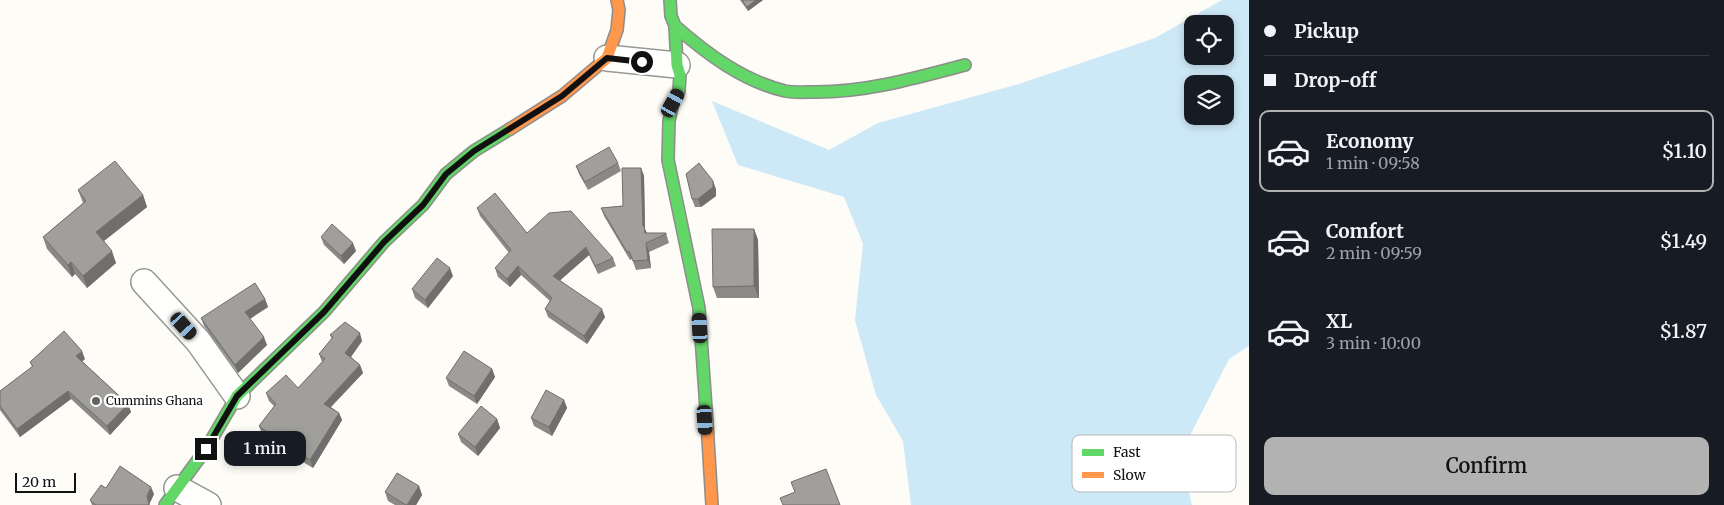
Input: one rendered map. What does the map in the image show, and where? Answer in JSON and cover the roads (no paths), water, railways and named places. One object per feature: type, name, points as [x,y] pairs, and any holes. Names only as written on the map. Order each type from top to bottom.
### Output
[{"type":"street","points":[[208,505],[171,497],[206,449],[237,396],[324,312],[384,242],[423,205],[446,174],[474,151],[562,96],[607,58],[617,30],[618,0]]},
{"type":"street","points":[[670,0],[671,16],[675,26],[677,65],[680,75],[679,91],[673,103],[669,121],[668,160],[699,308],[712,505]]},
{"type":"street","points":[[675,26],[704,52],[732,69],[758,83],[787,92],[825,93],[884,86],[965,65]]},
{"type":"street","points":[[607,58],[677,65]]},
{"type":"street","points":[[144,282],[198,341],[237,396]]},
{"type":"water","points":[[1222,0],[1249,0],[1249,346],[1229,359],[1190,435],[1072,435],[1072,492],[1189,492],[1192,505],[911,505],[903,441],[876,395],[855,320],[863,244],[844,197],[738,165],[712,101],[829,150],[878,123],[1019,84],[1155,38],[1184,22],[1184,65],[1234,65],[1234,15],[1196,15]]},
{"type":"place","name":"Cummins Ghana","points":[[96,401]]}]
